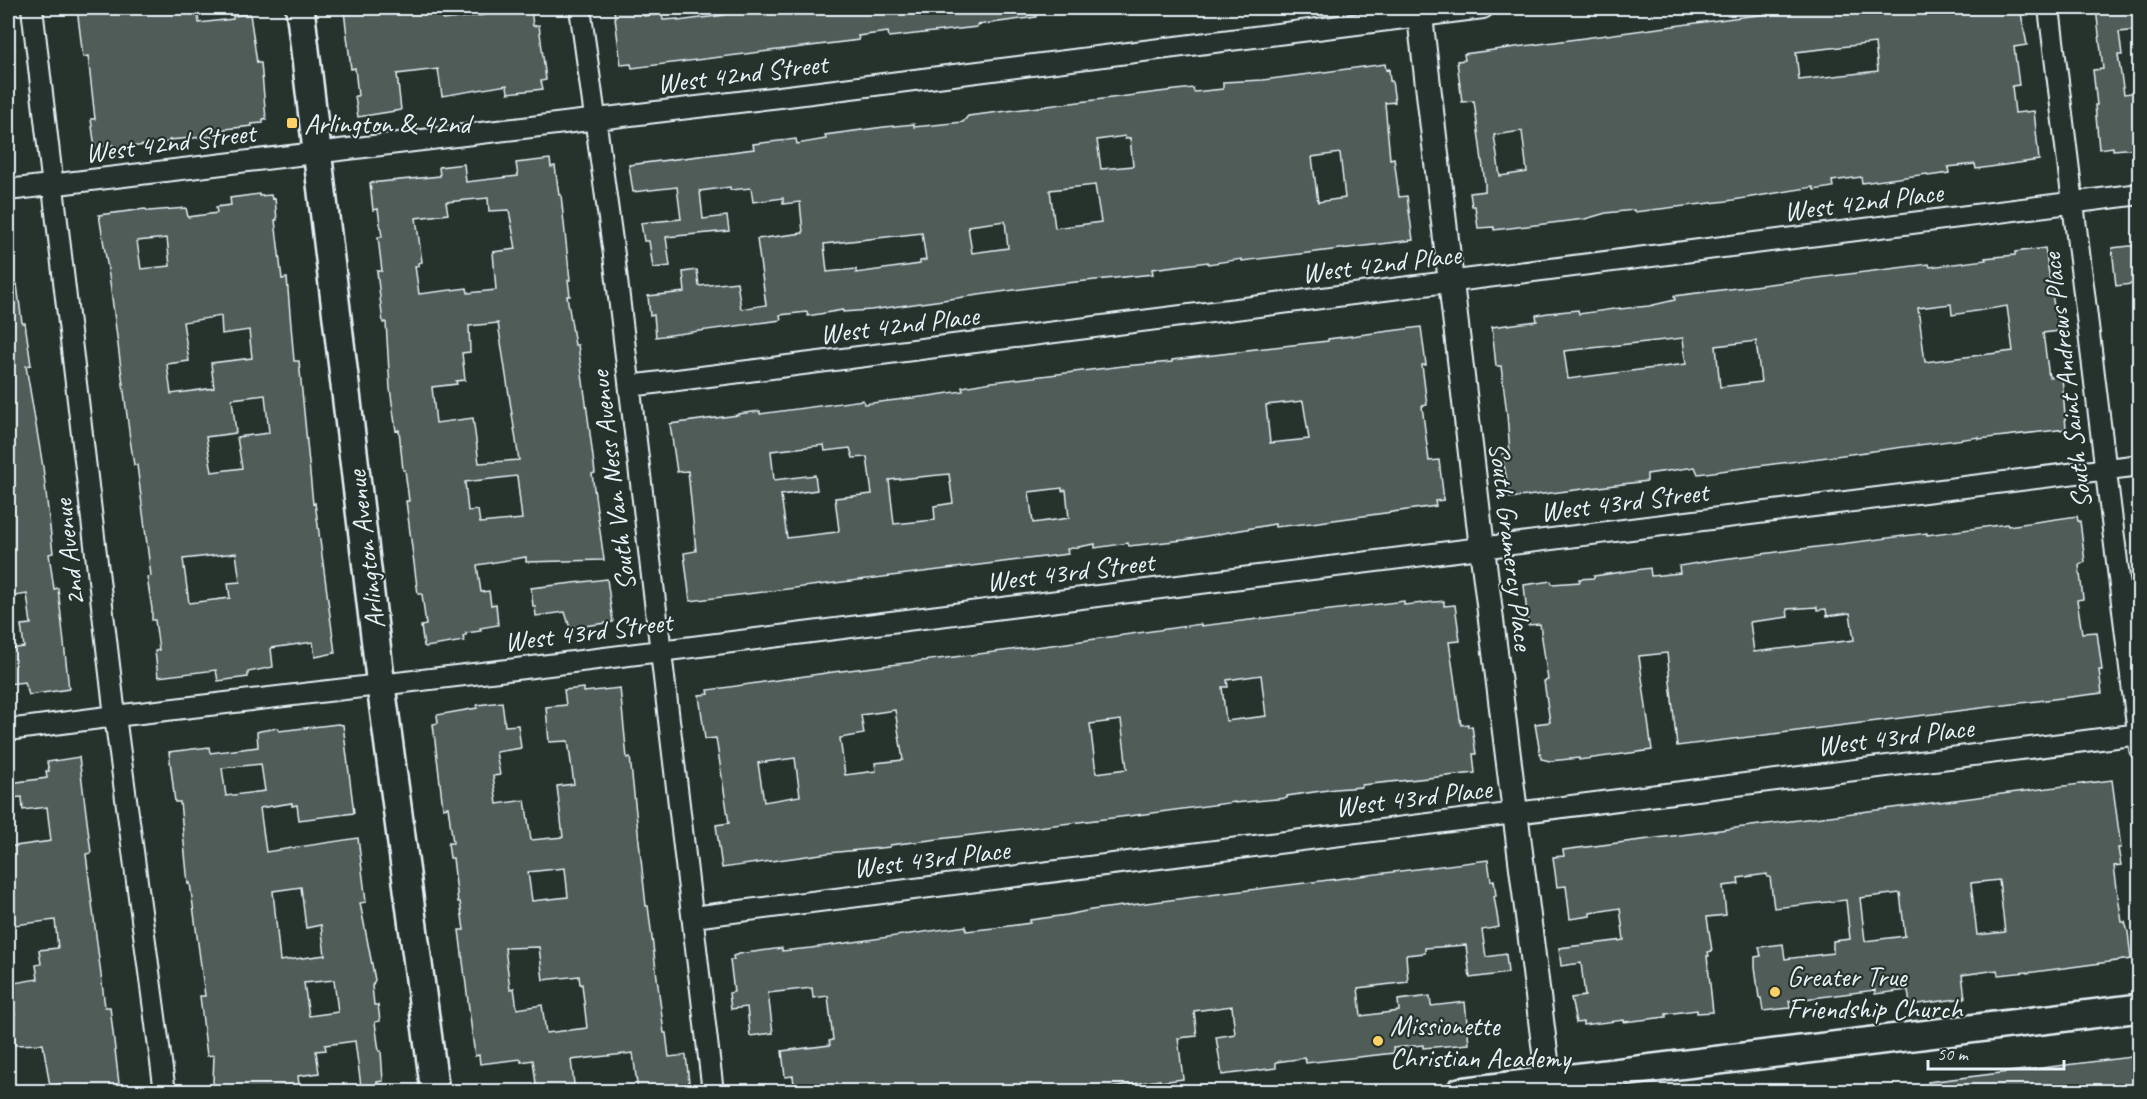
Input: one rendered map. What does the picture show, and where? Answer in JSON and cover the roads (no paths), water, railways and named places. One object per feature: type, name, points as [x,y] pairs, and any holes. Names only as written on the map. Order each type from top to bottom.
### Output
[{"type":"main road","name":"Arlington Avenue","points":[[300,8],[381,686],[435,1092]]},
{"type":"main road","points":[[1460,1092],[1549,1086],[2139,1008]]},
{"type":"street","name":"2nd Avenue","points":[[32,8],[116,716],[165,1092]]},
{"type":"street","name":"South Van Ness Avenue","points":[[580,8],[614,255],[713,1092]]},
{"type":"street","name":"West 42nd Street","points":[[8,190],[594,119],[1419,12],[1483,8]]},
{"type":"street","name":"South Saint Andrews Place","points":[[2049,8],[2139,739]]},
{"type":"street","name":"South Gramercy Place","points":[[1419,12],[1482,549],[1549,1086]]},
{"type":"street","name":"West 42nd Place","points":[[630,386],[2139,194]]},
{"type":"street","name":"West 43rd Street","points":[[8,730],[381,686],[2139,465]]},
{"type":"street","name":"West 43rd Place","points":[[693,917],[1516,813],[2139,739]]},
{"type":"place","name":"Arlington & 42nd","points":[[292,123]]},
{"type":"place","name":"Greater True Friendship Church","points":[[1775,992]]},
{"type":"place","name":"Missionette Christian Academy","points":[[1378,1041]]}]
